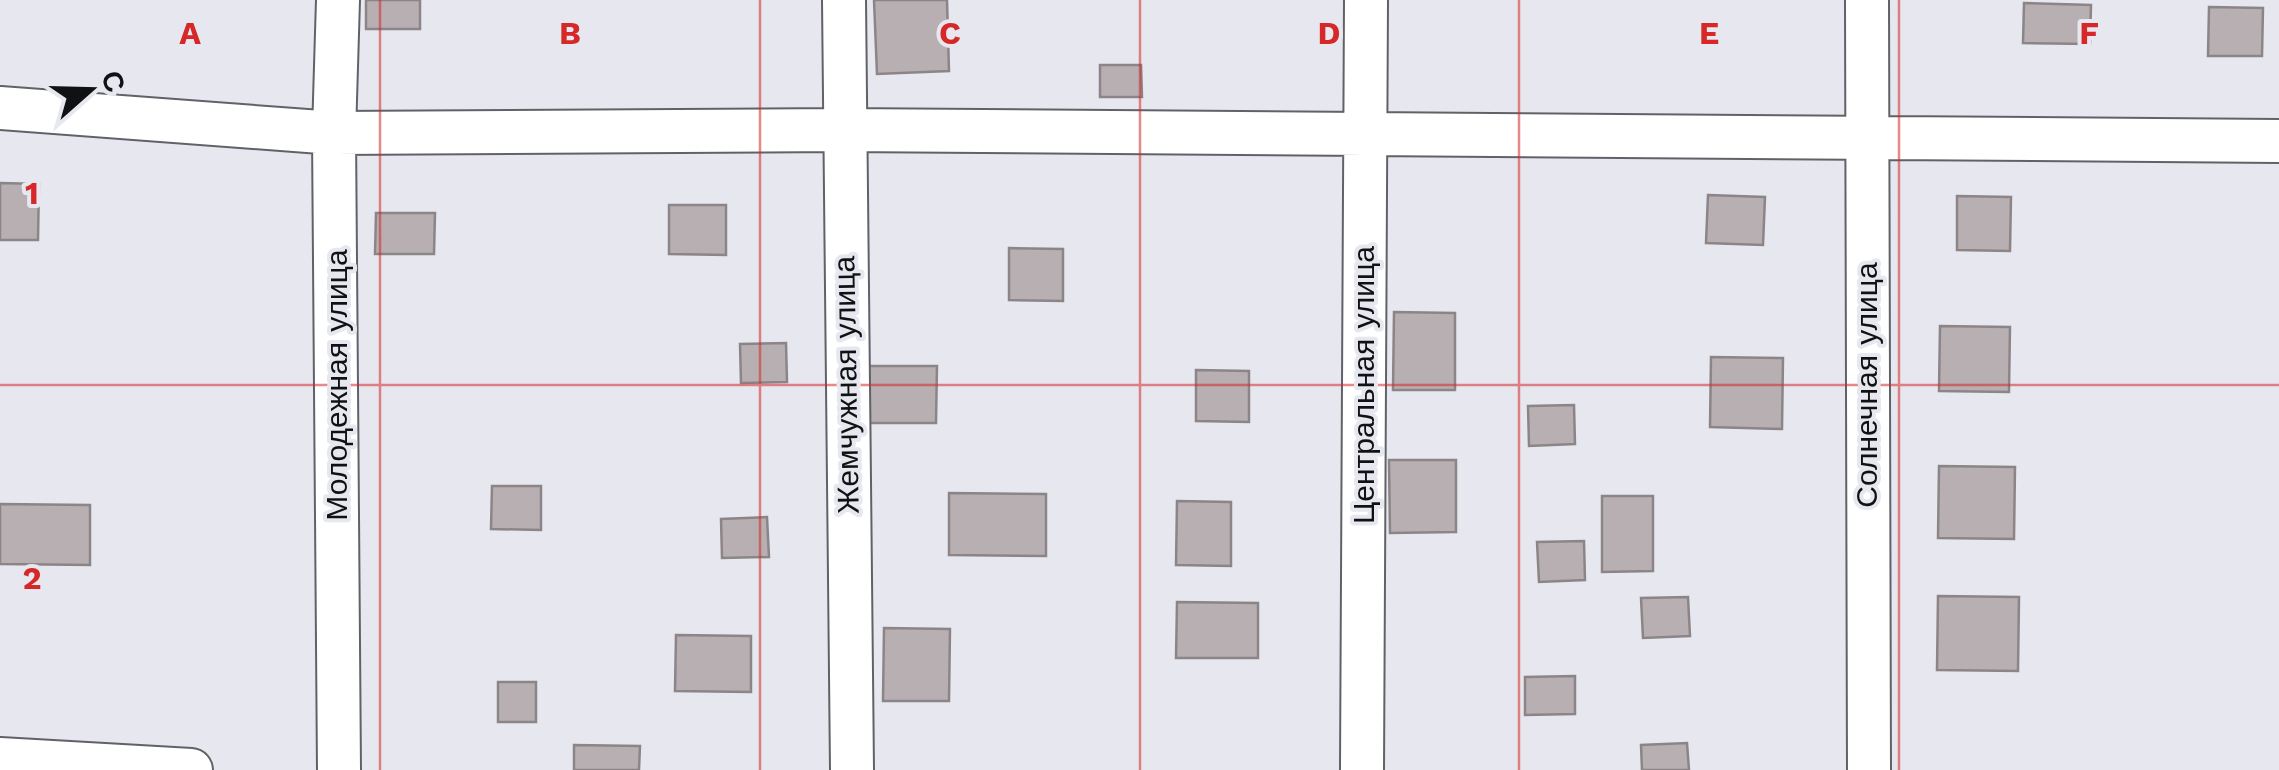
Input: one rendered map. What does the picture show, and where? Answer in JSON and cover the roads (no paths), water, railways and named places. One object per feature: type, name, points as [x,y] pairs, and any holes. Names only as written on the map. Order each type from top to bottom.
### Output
[{"type":"street","name":"Молодежная улица","points":[[338,0],[334,132],[338,770]]},
{"type":"street","name":"Жемчужная улица","points":[[844,0],[842,130],[852,770]]},
{"type":"street","name":"Центральная улица","points":[[1362,770],[1366,0]]},
{"type":"street","name":"Солнечная улица","points":[[1867,0],[1864,140],[1869,770]]},
{"type":"street","points":[[0,108],[334,132],[842,130],[2279,140]]},
{"type":"street","points":[[0,759],[191,770]]}]
